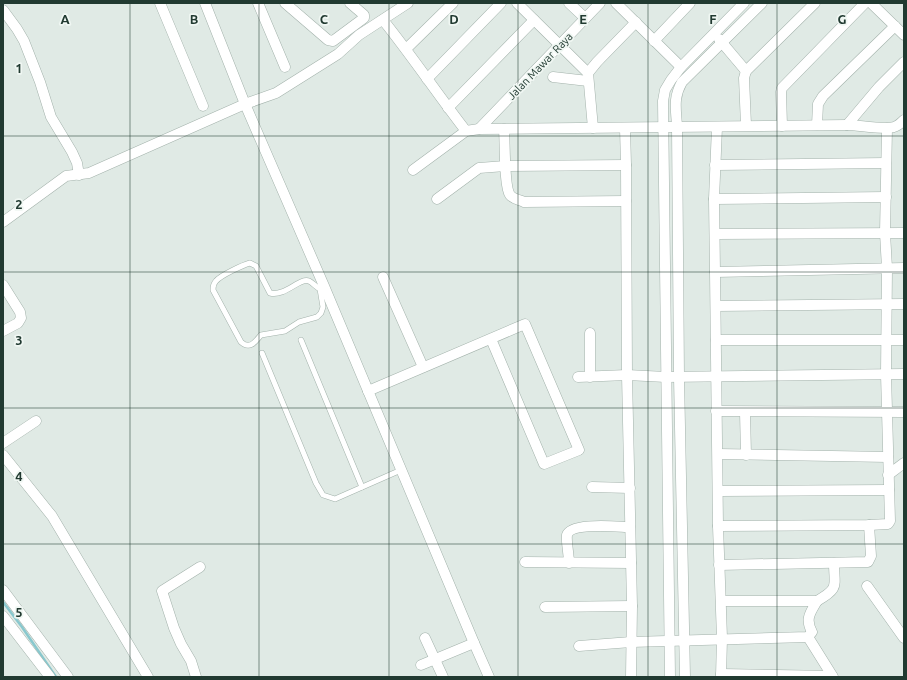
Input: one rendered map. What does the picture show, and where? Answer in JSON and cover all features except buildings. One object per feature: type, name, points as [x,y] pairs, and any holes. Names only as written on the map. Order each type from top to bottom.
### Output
[{"type":"street","points":[[205,3],[245,104],[322,288],[368,392],[489,677]]},
{"type":"street","points":[[258,3],[285,67]]},
{"type":"street","points":[[285,3],[328,40],[333,41],[364,18],[364,15],[350,3]]},
{"type":"street","points":[[3,222],[66,176],[79,175],[97,169],[245,104],[276,93],[338,54],[352,40],[408,3]]},
{"type":"street","points":[[406,49],[453,3]]},
{"type":"street","points":[[427,79],[502,3]]},
{"type":"street","points":[[516,3],[559,45],[588,77],[593,128]]},
{"type":"street","points":[[569,3],[585,18]]},
{"type":"street","name":"Jalan Mawar Raya","points":[[479,129],[600,3]]},
{"type":"street","points":[[616,3],[681,67]]},
{"type":"street","points":[[670,677],[668,641],[662,101],[665,90],[681,67],[744,3]]},
{"type":"street","points":[[685,677],[679,377],[677,126],[675,99],[682,82],[762,3]]},
{"type":"street","points":[[746,125],[744,78],[746,71],[815,3]]},
{"type":"street","points":[[782,126],[782,88],[865,3]]},
{"type":"street","points":[[871,3],[904,35]]},
{"type":"street","points":[[163,4],[203,106]]},
{"type":"street","points":[[654,40],[683,5]]},
{"type":"street","points":[[3,10],[24,41],[40,82],[51,117],[78,163],[79,175]]},
{"type":"street","points":[[383,20],[466,131]]},
{"type":"street","points":[[448,108],[534,20]]},
{"type":"street","points":[[553,77],[588,77],[636,22]]},
{"type":"street","points":[[817,125],[818,104],[823,96],[895,26]]},
{"type":"street","points":[[714,34],[746,71]]},
{"type":"street","points":[[847,124],[879,87],[904,62]]},
{"type":"street","points":[[413,170],[466,131],[479,129],[625,128],[677,126],[717,127],[746,125],[782,126],[847,124],[887,128],[894,127],[904,120]]},
{"type":"street","points":[[717,127],[714,199],[717,376],[716,411],[719,491],[718,526],[722,638],[721,676],[832,677]]},
{"type":"street","points":[[625,128],[627,376],[632,606],[631,677]]},
{"type":"street","points":[[718,526],[869,525],[888,524],[890,521],[886,374],[887,268],[885,233],[887,128]]},
{"type":"street","points":[[504,129],[505,166],[509,194],[513,198],[524,202],[626,200]]},
{"type":"street","points":[[715,165],[886,163]]},
{"type":"street","points":[[437,199],[480,168],[505,166],[626,165]]},
{"type":"street","points":[[714,199],[886,197]]},
{"type":"street","points":[[715,234],[904,233]]},
{"type":"street","points":[[715,272],[904,268]]},
{"type":"street","points":[[383,278],[423,367]]},
{"type":"street","points":[[3,285],[20,312],[21,318],[18,323],[3,331]]},
{"type":"street","points":[[716,306],[904,304]]},
{"type":"street","points":[[368,392],[525,324],[579,450],[544,464],[491,339]]},
{"type":"street","points":[[590,333],[590,376]]},
{"type":"street","points":[[716,340],[904,340]]},
{"type":"street","points":[[578,377],[904,374]]},
{"type":"street","points":[[716,411],[904,412]]},
{"type":"street","points":[[745,412],[746,455]]},
{"type":"street","points":[[3,443],[36,421]]},
{"type":"street","points":[[718,454],[888,457]]},
{"type":"street","points":[[3,455],[52,516],[148,677]]},
{"type":"street","points":[[888,476],[904,463]]},
{"type":"street","points":[[592,487],[630,488]]},
{"type":"street","points":[[719,491],[889,490]]},
{"type":"street","points":[[719,565],[868,562],[871,556],[869,525]]},
{"type":"street","points":[[569,563],[567,535],[576,527],[630,527]]},
{"type":"street","points":[[525,562],[631,564]]},
{"type":"street","points":[[721,601],[817,601],[829,595],[834,589],[834,563]]},
{"type":"street","points":[[196,677],[191,661],[174,628],[162,591],[200,567]]},
{"type":"street","points":[[867,586],[904,638]]},
{"type":"street","points":[[3,590],[68,677]]},
{"type":"street","points":[[579,646],[722,638],[808,636],[812,632],[808,625],[809,616],[817,601]]},
{"type":"street","points":[[545,607],[632,606]]},
{"type":"street","points":[[3,616],[50,677]]},
{"type":"street","points":[[808,636],[832,677]]},
{"type":"street","points":[[425,638],[443,677]]},
{"type":"street","points":[[421,665],[474,643]]},
{"type":"lane","points":[[250,263],[256,266],[270,293],[278,294],[284,292],[304,281],[309,281],[322,288],[321,314],[317,317],[300,322],[285,331],[261,335],[256,342],[248,346],[241,342],[213,290],[217,280],[243,265],[250,263]]},
{"type":"lane","points":[[301,340],[362,487]]},
{"type":"lane","points":[[262,354],[316,483],[323,495],[328,498],[335,499],[401,470]]},
{"type":"waterway","points":[[3,602],[56,677]]}]
